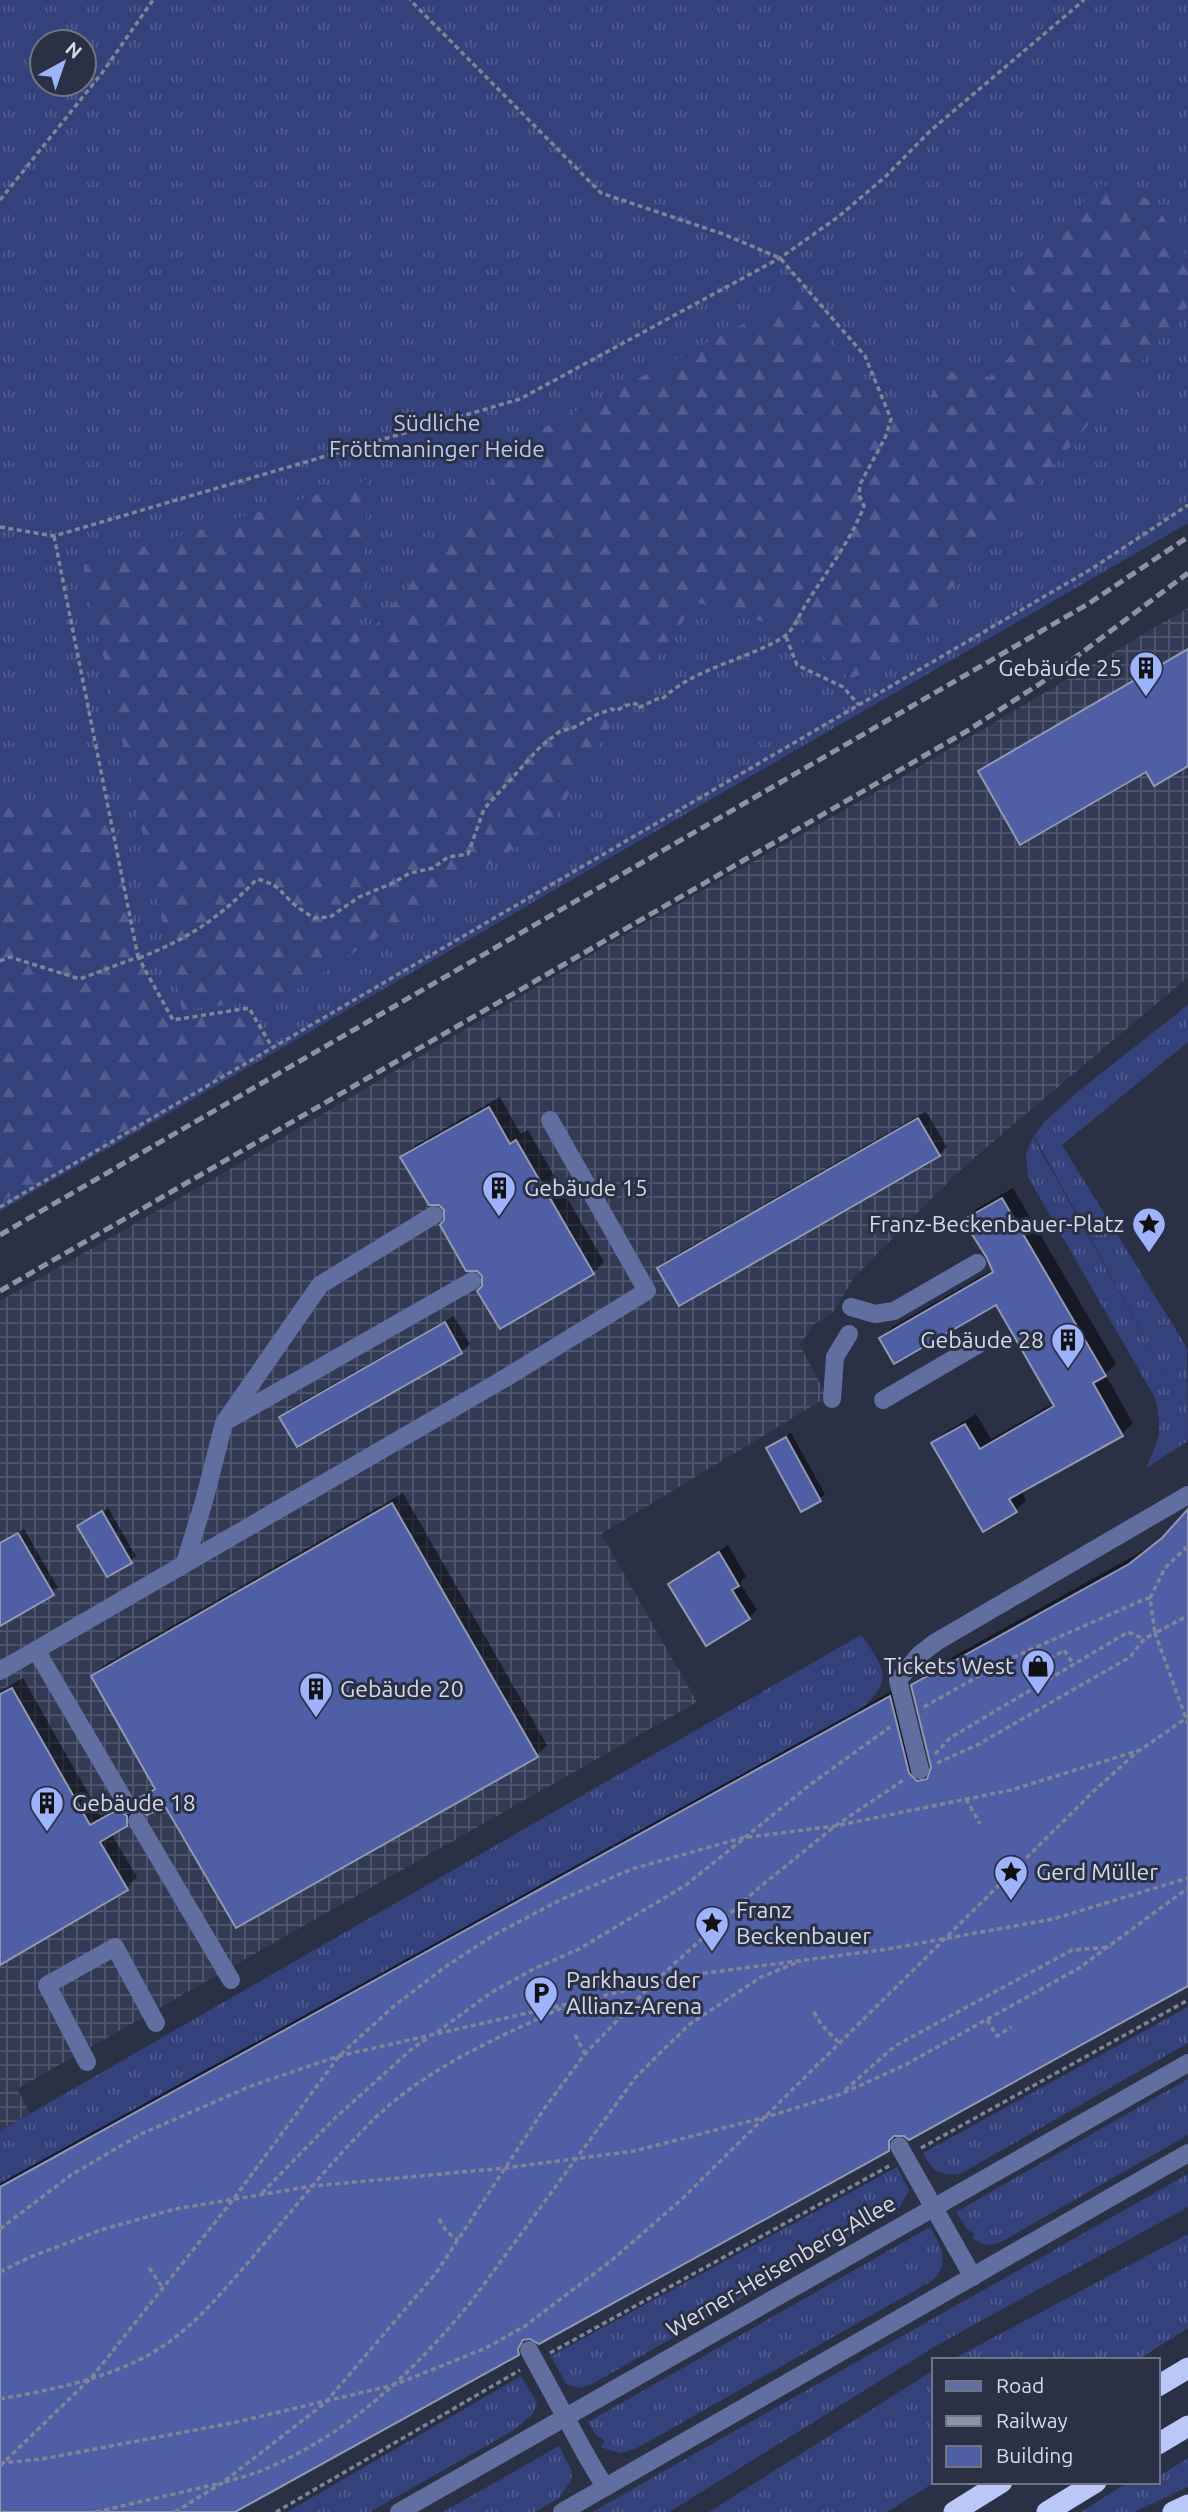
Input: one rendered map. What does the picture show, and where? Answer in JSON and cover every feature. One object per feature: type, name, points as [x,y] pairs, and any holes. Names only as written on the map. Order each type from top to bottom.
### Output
[{"type":"highway","points":[[1160,2385],[1188,2368]]},
{"type":"highway","points":[[1160,2443],[1188,2426]]},
{"type":"highway","points":[[954,2512],[999,2484]]},
{"type":"highway","points":[[1047,2512],[1093,2484]]},
{"type":"highway","points":[[1173,2512],[1188,2505]]},
{"type":"street","points":[[0,1671],[502,1380],[647,1291],[550,1120]]},
{"type":"street","points":[[185,1563],[223,1423],[320,1285],[434,1215]]},
{"type":"street","points":[[851,1307],[875,1314],[894,1311],[977,1263]]},
{"type":"street","points":[[223,1423],[472,1281]]},
{"type":"street","points":[[832,1399],[835,1357],[849,1334]]},
{"type":"street","points":[[883,1400],[979,1344]]},
{"type":"street","points":[[920,1770],[898,1680],[908,1665],[919,1655],[1188,1495]]},
{"type":"street","points":[[36,1650],[128,1805]]},
{"type":"street","points":[[137,1821],[231,1980]]},
{"type":"street","points":[[87,2062],[47,1985],[115,1947],[156,2023]]},
{"type":"street","name":"Werner-Heisenberg-Allee","points":[[400,2512],[1188,2063]]},
{"type":"street","points":[[562,2512],[1188,2153]]},
{"type":"street","points":[[897,2154],[973,2277]]},
{"type":"street","points":[[529,2350],[605,2487]]},
{"type":"path","points":[[0,200],[102,73],[153,0]]},
{"type":"path","points":[[0,961],[10,957],[80,979],[178,943],[195,929],[210,923],[257,878],[273,883],[286,893],[292,902],[314,918],[330,917],[359,897],[410,873],[433,868],[448,857],[468,854],[484,809],[541,746],[559,732],[612,709],[615,711],[632,703],[638,708],[656,699],[662,699],[672,689],[711,669],[761,650],[786,636],[854,532],[864,506],[859,495],[860,484],[885,438],[891,419],[865,356],[780,258],[723,234],[601,193],[410,0]]},
{"type":"path","points":[[0,527],[54,536],[520,399],[780,258],[838,217],[885,177],[930,131],[1084,0]]},
{"type":"path","points":[[0,1207],[1093,568],[1188,505]]},
{"type":"path","points":[[54,536],[138,957],[173,1020],[249,1008],[272,1047]]},
{"type":"path","points":[[786,636],[797,665],[843,687],[859,705]]},
{"type":"path","points":[[1188,1546],[1165,1568],[1150,1598],[1155,1633],[1188,1724]]},
{"type":"path","points":[[260,2194],[335,2118],[414,2047],[492,1992],[579,1949],[657,1904],[709,1869],[742,1838],[811,1784],[907,1716],[1007,1660],[1150,1598]]},
{"type":"path","points":[[175,2512],[222,2483],[325,2403],[436,2273],[544,2109],[585,2054],[653,1983],[755,1891],[835,1826],[920,1770],[977,1745],[1130,1657],[1144,1639],[1186,1616]]},
{"type":"path","points":[[920,1770],[950,1738],[1128,1632],[1144,1639]]},
{"type":"path","points":[[1050,1659],[1064,1650],[1074,1665]]},
{"type":"path","points":[[2,2464],[56,2457],[325,2403],[394,2385],[486,2348],[525,2326],[612,2260],[682,2199],[1095,1790],[1140,1750],[1187,1718]]},
{"type":"path","points":[[2,2464],[92,2377],[232,2201],[339,2056],[394,2006],[445,1967],[494,1936],[560,1900],[632,1869],[742,1838],[835,1826],[1012,1790],[1140,1750]]},
{"type":"path","points":[[966,1800],[980,1824]]},
{"type":"path","points":[[0,2229],[71,2175],[141,2134],[251,2086],[339,2056],[699,1974],[888,1949],[1053,1919],[1188,1878]]},
{"type":"path","points":[[0,2272],[28,2258],[101,2230],[175,2209],[313,2186],[505,2168],[634,2151],[766,2117],[841,2094],[905,2065],[1079,1968],[1112,1947],[1188,1888]]},
{"type":"path","points":[[841,2094],[895,2046],[910,2037],[1072,1950],[1112,1947]]},
{"type":"path","points":[[96,2512],[222,2483],[265,2469],[352,2420],[394,2385],[442,2337],[471,2302],[636,2077],[690,2024],[761,1977],[809,1958]]},
{"type":"path","points":[[0,2399],[35,2393],[92,2377],[153,2352],[207,2309],[372,2121],[408,2090],[457,2058],[580,1999]]},
{"type":"path","points":[[920,2149],[1188,2000]]},
{"type":"path","points":[[814,2012],[838,2043]]},
{"type":"path","points":[[987,2020],[997,2036],[1011,2027]]},
{"type":"path","points":[[575,2035],[585,2054]]},
{"type":"path","points":[[550,2353],[897,2154]]},
{"type":"path","points":[[439,2219],[447,2232],[458,2240]]},
{"type":"path","points":[[149,2268],[163,2288]]},
{"type":"path","points":[[276,2512],[520,2370]]},
{"type":"shaded area","points":[[1188,608],[1188,977],[962,1168],[856,1275],[833,1312],[813,1325],[800,1345],[827,1397],[601,1534],[697,1702],[17,2089],[30,2113],[0,2131],[0,1301]]},
{"type":"green space","name":"Südliche Fröttmaninger Heide","points":[[0,0],[1188,0],[1188,523],[0,1211]]},
{"type":"green space","points":[[1101,184],[1154,201],[1188,259],[1188,306],[890,661],[850,679],[791,630],[696,602],[611,725],[551,824],[284,998],[182,1010],[83,565],[368,479],[359,646],[530,435],[796,296],[909,439],[944,371],[991,377],[1022,343],[1011,276]]},
{"type":"green space","points":[[12,800],[109,808],[138,957],[173,1020],[249,1008],[272,1047],[0,1202],[0,805]]},
{"type":"green space","points":[[1188,1005],[1188,1042],[1062,1145],[1187,1348],[1188,1441],[1146,1468],[1159,1434],[1155,1398],[1028,1177],[1026,1154],[1033,1137],[1186,1412],[1034,1136],[1046,1120],[1080,1090]]},
{"type":"green space","points":[[861,1635],[880,1665],[882,1681],[872,1699],[861,1709],[0,2184],[0,2131]]},
{"type":"green space","points":[[1188,2007],[1188,2043],[962,2173],[938,2172],[926,2159],[923,2153]]},
{"type":"green space","points":[[1188,2079],[1188,2135],[999,2243],[986,2245],[973,2239],[974,2234],[968,2230],[956,2212]]},
{"type":"green space","points":[[897,2167],[909,2190],[899,2209],[590,2385],[579,2388],[566,2384],[551,2356]]},
{"type":"green space","points":[[1188,2174],[1188,2207],[939,2344],[669,2512],[592,2512]]},
{"type":"green space","points":[[930,2227],[941,2248],[943,2262],[941,2269],[930,2282],[637,2448],[620,2453],[601,2447],[605,2441],[595,2434],[588,2422]]},
{"type":"green space","points":[[1188,2234],[1188,2328],[1140,2358],[955,2358]]},
{"type":"green space","points":[[932,2371],[932,2484],[887,2512],[709,2512]]},
{"type":"green space","points":[[521,2376],[537,2403],[533,2414],[514,2430],[370,2512],[287,2512]]},
{"type":"green space","points":[[559,2446],[572,2472],[571,2481],[559,2498],[535,2512],[443,2512]]},
{"type":"green space","points":[[1188,2458],[1188,2487],[1134,2512],[1081,2512],[1128,2484],[1160,2484],[1160,2476]]},
{"type":"building","name":"Gebäude 25","points":[[1188,649],[1188,766],[1154,786],[1146,772],[1020,845],[978,771]]},
{"type":"building","name":"Gebäude 15","points":[[489,1107],[510,1144],[516,1140],[594,1274],[500,1329],[477,1291],[482,1286],[482,1276],[477,1271],[466,1271],[440,1225],[444,1220],[444,1210],[439,1205],[429,1205],[400,1157]]},
{"type":"building","points":[[918,1118],[940,1156],[679,1306],[657,1268]]},
{"type":"building","name":"Gebäude 28","points":[[1002,1198],[1106,1376],[1093,1383],[1123,1436],[1009,1499],[1017,1512],[983,1532],[931,1443],[965,1424],[980,1449],[1054,1406],[996,1305],[894,1364],[879,1338],[993,1272],[963,1220]]},
{"type":"building","points":[[445,1322],[462,1353],[297,1447],[279,1417]]},
{"type":"building","points":[[786,1437],[821,1501],[801,1512],[766,1448]]},
{"type":"building","name":"Gebäude 20","points":[[392,1503],[538,1757],[236,1928],[165,1806],[147,1815],[137,1810],[137,1799],[155,1789],[91,1676]]},
{"type":"building","name":"Parkhaus der Allianz-Arena","points":[[1188,1509],[1188,1986],[909,2140],[904,2136],[894,2136],[889,2141],[889,2151],[539,2344],[530,2339],[523,2340],[518,2349],[519,2355],[235,2512],[0,2512],[0,2187],[890,1696],[909,1773],[917,1781],[927,1779],[931,1767],[911,1685],[1129,1564],[1162,1538]]},
{"type":"building","points":[[102,1511],[132,1563],[107,1577],[77,1526]]},
{"type":"building","points":[[18,1533],[54,1595],[0,1626],[0,1543]]},
{"type":"building","points":[[719,1552],[739,1586],[732,1590],[750,1619],[706,1646],[668,1584]]},
{"type":"building","name":"Gebäude 18","points":[[12,1688],[90,1825],[117,1810],[127,1816],[127,1826],[100,1842],[128,1890],[0,1965],[0,1694]]},
{"type":"railway","points":[[0,1235],[1088,604],[1188,537]]},
{"type":"railway","points":[[0,1291],[967,731],[1044,681],[1188,573]]},
{"type":"place","name":"Gebäude 25","points":[[1146,698]]},
{"type":"place","name":"Gebäude 15","points":[[499,1218]]},
{"type":"place","name":"Franz-Beckenbauer-Platz","points":[[1149,1254]]},
{"type":"place","name":"Gebäude 28","points":[[1068,1370]]},
{"type":"place","name":"Tickets West","points":[[1038,1696]]},
{"type":"place","name":"Gebäude 20","points":[[316,1719]]},
{"type":"place","name":"Gebäude 18","points":[[47,1833]]},
{"type":"place","name":"Gerd Müller","points":[[1011,1902]]},
{"type":"place","name":"Franz Beckenbauer","points":[[712,1953]]},
{"type":"place","name":"Parkhaus der Allianz-Arena","points":[[541,2023]]}]
